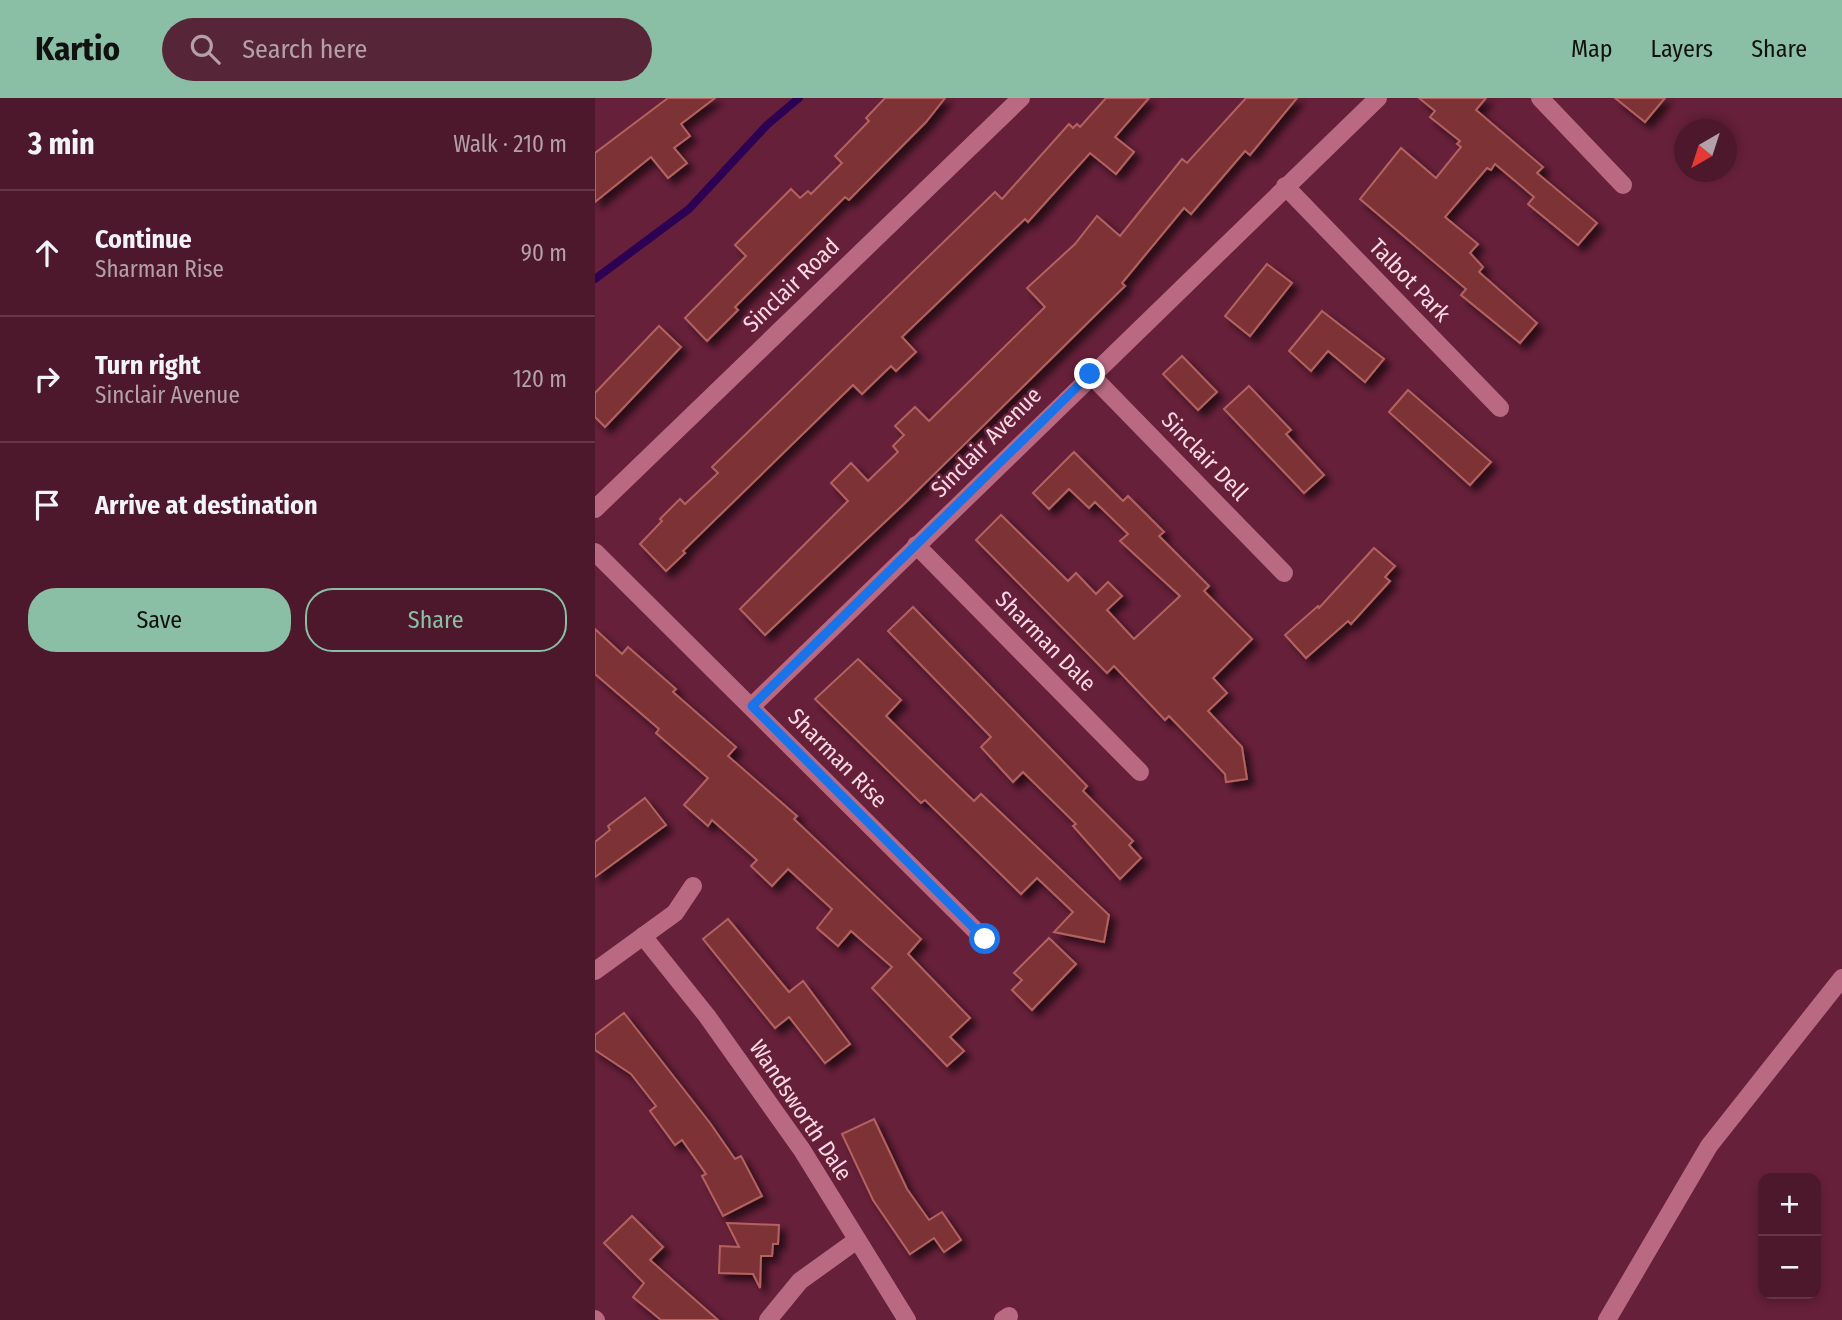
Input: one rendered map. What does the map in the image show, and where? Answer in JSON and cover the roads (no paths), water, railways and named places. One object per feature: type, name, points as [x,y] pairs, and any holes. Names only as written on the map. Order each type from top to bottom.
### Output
[{"type":"street","name":"Sinclair Road","points":[[595,509],[1021,98]]},
{"type":"street","name":"Sinclair Avenue","points":[[752,706],[1090,374],[1378,98]]},
{"type":"street","points":[[1540,98],[1623,185]]},
{"type":"street","name":"Talbot Park","points":[[1285,186],[1500,408]]},
{"type":"street","name":"Sinclair Dell","points":[[1090,374],[1284,573]]},
{"type":"street","name":"Sharman Dale","points":[[916,545],[1140,772]]},
{"type":"street","name":"Sharman Rise","points":[[595,552],[986,941]]},
{"type":"street","points":[[595,971],[675,913],[692,886]]},
{"type":"street","name":"Wandsworth Dale","points":[[642,936],[707,1016],[795,1138],[907,1320]]},
{"type":"street","points":[[1607,1320],[1709,1146],[1842,978]]},
{"type":"street","points":[[768,1320],[800,1281],[857,1240]]},
{"type":"waterway","points":[[595,279],[689,209],[767,125],[799,98]]}]
